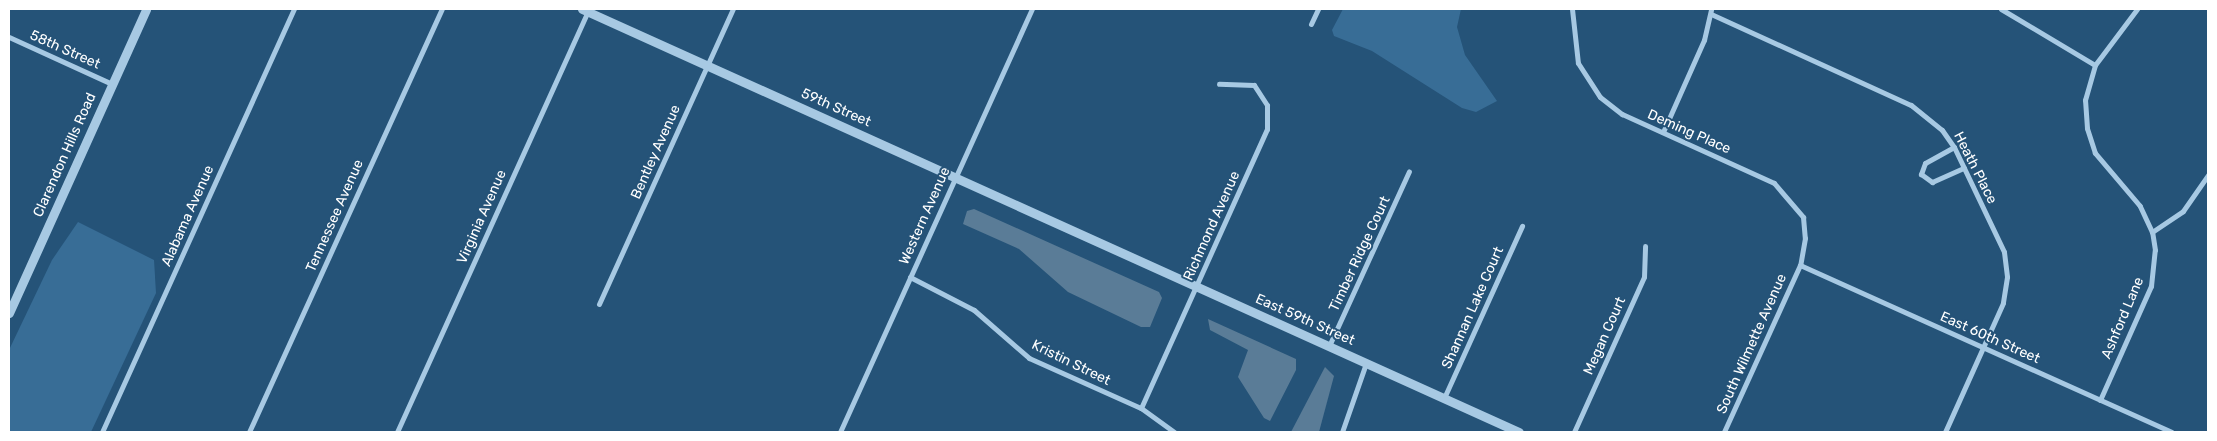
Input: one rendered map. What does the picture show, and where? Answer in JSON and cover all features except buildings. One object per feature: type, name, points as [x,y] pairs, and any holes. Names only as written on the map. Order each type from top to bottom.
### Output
[{"type":"street","name":"Clarendon Hills Road","points":[[9,313],[146,9]]},
{"type":"street","name":"Alabama Avenue","points":[[102,432],[294,9]]},
{"type":"street","name":"Tennessee Avenue","points":[[249,432],[442,9]]},
{"type":"street","name":"Bentley Avenue","points":[[599,304],[733,9]]},
{"type":"street","name":"Western Avenue","points":[[840,432],[1032,9]]},
{"type":"street","points":[[1311,24],[1318,9]]},
{"type":"street","name":"Deming Place","points":[[1572,9],[1578,63],[1592,87],[1622,114],[1769,180],[1788,194],[1803,217],[1806,238],[1800,264]]},
{"type":"street","points":[[2001,9],[2095,65]]},
{"type":"street","name":"Ashford Lane","points":[[2100,400],[2151,286],[2152,232],[2135,198],[2109,172],[2090,141],[2085,100],[2095,65],[2137,9]]},
{"type":"street","name":"59th Street","points":[[585,10],[1079,233]]},
{"type":"street","name":"Virginia Avenue","points":[[397,432],[585,10]]},
{"type":"street","points":[[1663,132],[1704,40],[1711,11]]},
{"type":"street","name":"Heath Place","points":[[1711,11],[1911,105],[1942,130],[1954,148],[2006,261],[2006,292],[1945,432]]},
{"type":"street","name":"58th Street","points":[[9,37],[112,84]]},
{"type":"street","name":"Richmond Avenue","points":[[1141,408],[1198,287],[1269,117],[1262,95],[1254,85],[1219,84]]},
{"type":"street","points":[[1954,148],[1925,163],[1921,174],[1932,182],[1964,168]]},
{"type":"street","name":"Timber Ridge Court","points":[[1329,346],[1409,171]]},
{"type":"street","points":[[2152,232],[2183,211],[2208,174]]},
{"type":"street","name":"Shannan Lake Court","points":[[1444,398],[1522,226]]},
{"type":"street","name":"East 59th Street","points":[[1079,233],[1519,432]]},
{"type":"street","name":"Megan Court","points":[[1574,432],[1644,278],[1645,246]]},
{"type":"street","name":"East 60th Street","points":[[1800,264],[2171,432]]},
{"type":"street","name":"South Wilmette Avenue","points":[[1724,432],[1800,264]]},
{"type":"street","name":"Kristin Street","points":[[910,277],[974,310],[1029,358],[1141,408],[1174,432]]},
{"type":"street","points":[[1342,432],[1366,363]]},
{"type":"shaded area","points":[[1343,9],[1461,9],[1457,27],[1465,55],[1497,101],[1476,112],[1462,108],[1372,51],[1334,36],[1332,30]]},
{"type":"shaded area","points":[[974,209],[1159,292],[1162,298],[1150,327],[1141,327],[1068,292],[1019,249],[963,224],[967,211]]},
{"type":"shaded area","points":[[78,222],[154,260],[156,293],[91,432],[9,432],[9,350],[52,260]]},
{"type":"shaded area","points":[[1208,319],[1296,359],[1296,370],[1270,421],[1264,418],[1238,377],[1248,350],[1210,330]]},
{"type":"shaded area","points":[[1325,367],[1334,376],[1319,432],[1291,432]]}]
